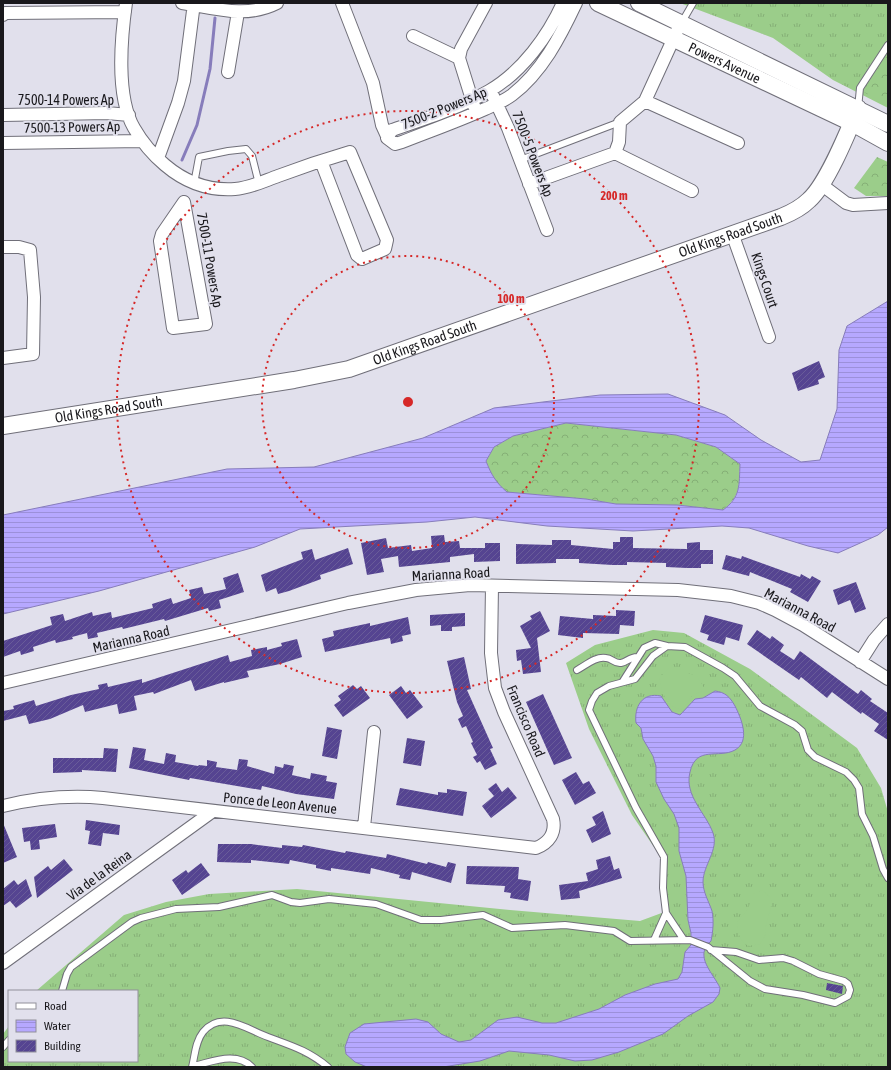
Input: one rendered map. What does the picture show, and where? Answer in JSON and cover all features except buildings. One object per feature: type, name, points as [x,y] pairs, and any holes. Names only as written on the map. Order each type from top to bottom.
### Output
[{"type":"street","points":[[158,158],[178,104],[184,81],[190,4],[238,12],[258,11],[277,3]]},
{"type":"street","points":[[342,3],[373,82],[382,125],[387,136]]},
{"type":"street","points":[[477,112],[459,58],[461,49],[486,3]]},
{"type":"street","name":"7500-2 Powers Ap","points":[[563,3],[548,31],[519,68],[490,90],[472,99],[392,130],[387,136],[389,141],[395,144],[477,112],[512,94],[534,73],[565,26],[576,3]]},
{"type":"street","name":"Powers Avenue","points":[[598,3],[674,39],[855,115]]},
{"type":"street","name":"Powers Avenue","points":[[639,3],[681,23],[855,115]]},
{"type":"street","points":[[3,15],[5,13],[34,8],[126,8],[121,66],[129,115],[133,127],[142,141],[158,158],[183,179],[194,184],[209,188],[233,189],[259,184],[321,161],[350,152],[387,240],[385,249],[362,259],[357,255],[321,161]]},
{"type":"street","points":[[228,72],[238,12]]},
{"type":"street","points":[[615,153],[619,142],[620,122],[645,101],[681,23]]},
{"type":"street","points":[[413,36],[459,58]]},
{"type":"street","name":"7500-5 Powers Ap","points":[[490,90],[508,128],[546,230]]},
{"type":"street","points":[[645,101],[738,144]]},
{"type":"street","name":"7500-14 Powers Ap","points":[[3,115],[107,113],[129,115]]},
{"type":"street","points":[[855,115],[888,124]]},
{"type":"street","points":[[855,115],[888,143]]},
{"type":"street","name":"Old Kings Road South","points":[[3,426],[294,380],[348,369],[410,349],[797,210],[811,199],[822,185],[855,115]]},
{"type":"street","name":"7500-13 Powers Ap","points":[[3,143],[142,141]]},
{"type":"street","points":[[529,184],[615,153],[692,191]]},
{"type":"street","name":"7500-11 Powers Ap","points":[[183,179],[185,188],[184,202],[206,324],[174,328],[160,241],[162,234],[184,202]]},
{"type":"street","points":[[822,185],[846,203],[853,205],[888,203]]},
{"type":"street","name":"Kings Court","points":[[732,233],[769,337]]},
{"type":"street","points":[[3,247],[19,246],[30,250],[34,297],[33,354],[3,358]]},
{"type":"street","name":"Marianna Road","points":[[3,683],[387,595],[436,588],[492,586],[678,590],[731,596],[759,603],[775,610],[888,679]]},
{"type":"street","name":"Francisco Road","points":[[492,586],[490,653],[496,688],[504,712],[553,819],[554,825],[551,839]]},
{"type":"street","points":[[860,662],[874,640],[888,624]]},
{"type":"street","points":[[364,827],[374,732]]},
{"type":"street","name":"Ponce de Leon Avenue","points":[[3,806],[36,800],[83,796],[364,827],[536,848],[543,846],[551,839]]},
{"type":"street","name":"Via de la Reina","points":[[3,963],[213,811]]},
{"type":"lane","points":[[681,23],[693,3]]},
{"type":"lane","points":[[855,115],[860,88],[888,45]]},
{"type":"lane","points":[[520,160],[620,122]]},
{"type":"lane","points":[[194,184],[199,157],[228,150],[246,149],[252,156],[259,184]]},
{"type":"lane","points":[[623,681],[644,648],[655,643],[667,646],[685,647],[735,676],[760,706],[795,724],[802,731],[808,750],[816,757],[846,772],[859,788],[862,814],[873,836],[883,869],[888,878]]},
{"type":"lane","points":[[654,940],[666,913],[663,888],[664,857],[636,808],[589,710],[597,693],[609,686],[635,679],[653,656],[667,646]]},
{"type":"lane","points":[[577,670],[597,658],[608,658],[615,663],[622,663],[633,656],[638,657]]},
{"type":"lane","points":[[62,990],[67,974],[71,967],[132,922],[141,918],[186,908],[219,907],[272,895],[291,902],[300,903],[329,899],[376,904],[421,920],[441,920],[484,915],[512,928],[565,925],[614,931],[630,940],[687,940],[709,948],[736,952],[759,960],[783,958],[819,974],[844,981],[848,984],[850,990],[848,996],[835,1003],[803,995],[773,992],[750,981],[709,948]]},
{"type":"lane","points":[[666,913],[687,940]]},
{"type":"lane","points":[[252,1067],[242,1060],[233,1058],[192,1067],[198,1040],[203,1032],[210,1026],[229,1022],[250,1027],[265,1036],[304,1050],[328,1067]]},
{"type":"green space","points":[[680,3],[888,3],[888,108],[833,80],[773,38]]},
{"type":"green space","points":[[888,56],[888,104],[863,92],[883,60]]},
{"type":"green space","points":[[877,157],[888,162],[888,196],[866,196],[854,188]]},
{"type":"green space","points":[[566,423],[676,435],[716,447],[740,464],[739,484],[736,495],[729,505],[723,510],[677,505],[616,504],[586,499],[506,492],[494,478],[486,461],[494,447],[513,436]]},
{"type":"green space","points":[[653,630],[684,633],[750,669],[857,748],[881,788],[888,812],[888,1067],[3,1067],[3,1034],[8,1027],[8,1062],[138,1062],[138,990],[37,990],[124,915],[166,902],[209,894],[297,889],[640,921],[667,911],[665,863],[632,815],[589,729],[566,663],[595,645]]},
{"type":"green space","points":[[670,667],[697,676],[703,686],[703,690],[691,697],[683,709],[673,707],[669,703],[661,687],[660,677]]},
{"type":"green space","points":[[762,890],[771,898],[771,907],[766,925],[766,934],[760,944],[749,946],[743,942],[739,936],[738,921],[748,909],[753,894]]},
{"type":"water","points":[[888,301],[888,527],[878,535],[838,553],[808,546],[749,528],[722,526],[633,531],[547,526],[475,517],[427,522],[300,529],[255,547],[99,591],[3,614],[3,515],[227,469],[314,467],[423,438],[494,408],[600,395],[668,394],[725,415],[761,440],[801,462],[820,460],[837,409],[839,350],[847,326]],"holes":[[[566,423],[676,435],[716,447],[740,464],[738,490],[733,500],[723,510],[677,505],[616,504],[586,499],[507,492],[494,478],[486,461],[494,447],[513,436]]]},
{"type":"water","points":[[715,691],[724,694],[733,703],[742,723],[744,735],[740,746],[735,750],[709,754],[697,758],[690,772],[690,789],[710,826],[714,839],[714,845],[705,870],[703,882],[705,893],[712,911],[713,922],[711,941],[706,947],[704,959],[720,988],[719,994],[713,1002],[688,1016],[663,1034],[619,1052],[592,1060],[575,1061],[549,1055],[509,1051],[480,1061],[443,1067],[367,1067],[355,1062],[346,1054],[345,1047],[350,1033],[364,1024],[416,1019],[428,1022],[441,1034],[459,1042],[471,1040],[498,1020],[517,1017],[542,1023],[556,1023],[599,1009],[625,995],[655,984],[678,979],[682,972],[685,952],[691,945],[686,876],[679,851],[679,828],[674,814],[664,799],[656,782],[656,766],[653,756],[643,739],[641,728],[636,723],[636,711],[644,699],[654,695],[661,696],[672,712],[680,715],[695,699],[703,698]]},
{"type":"waterway","points":[[182,160],[197,125],[210,69],[215,18]]}]
